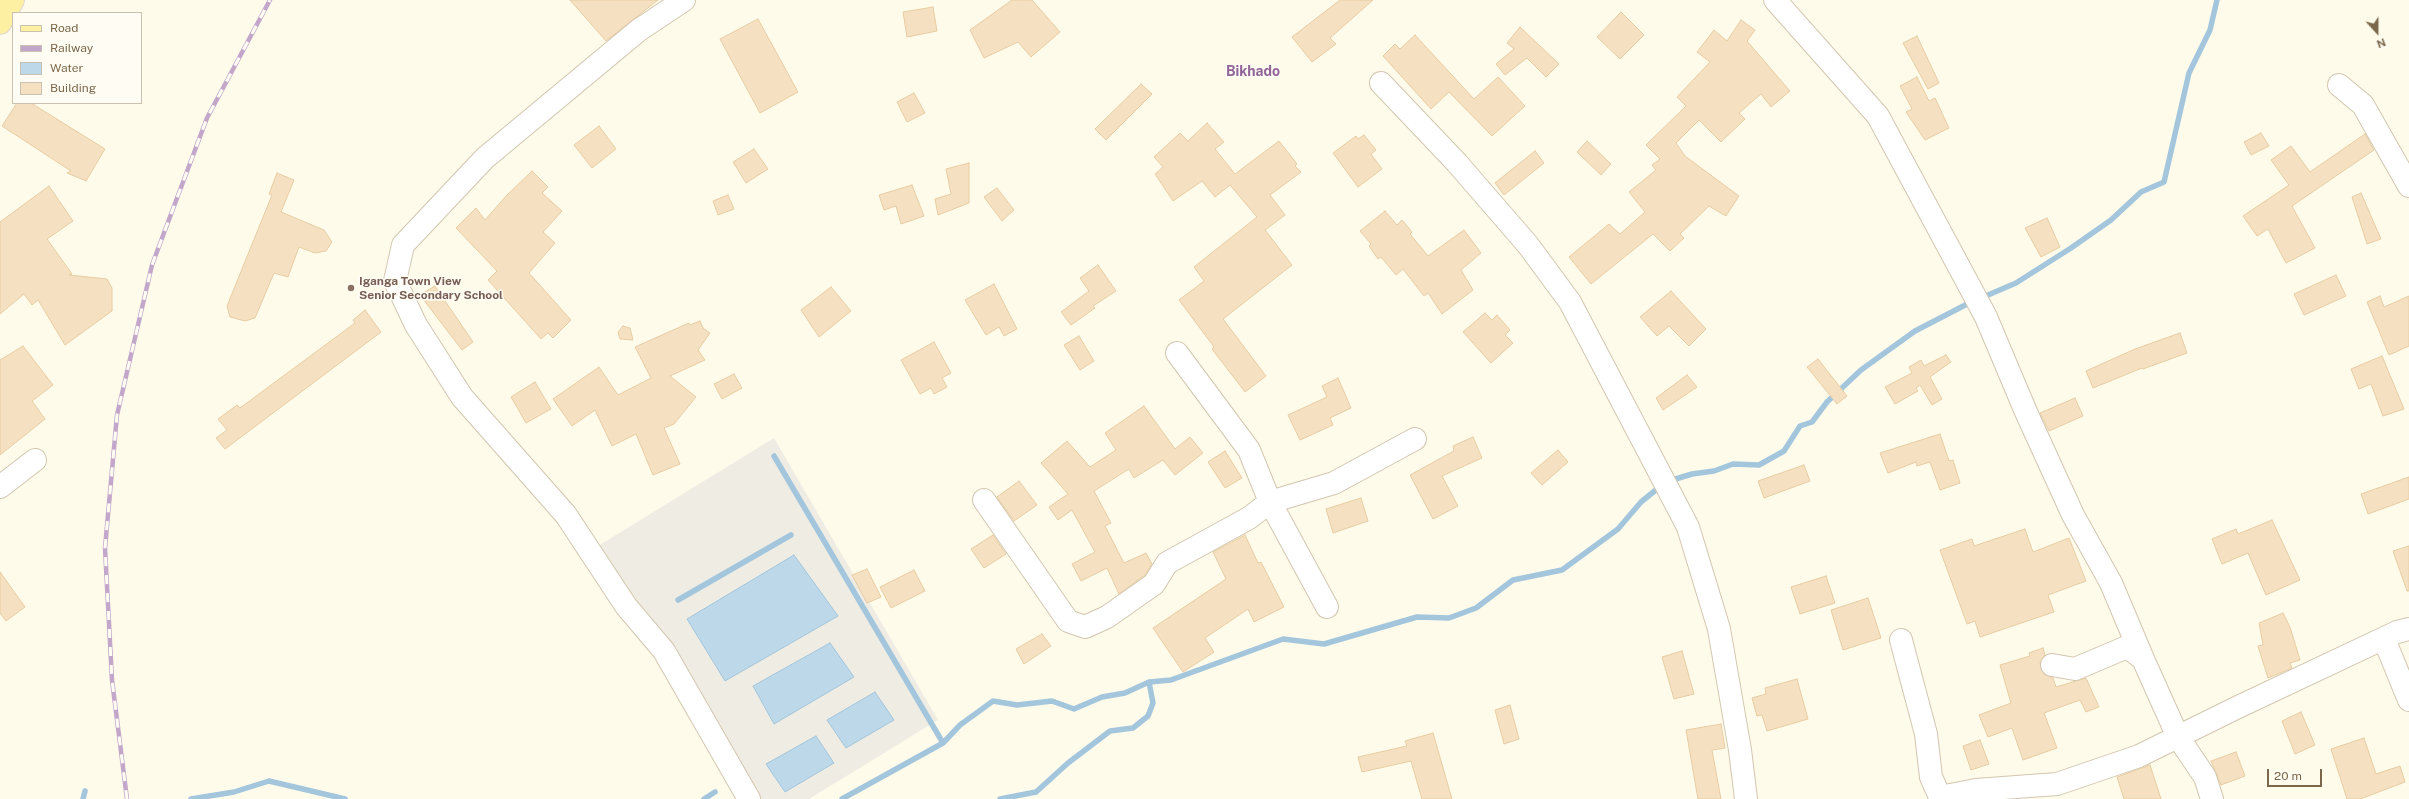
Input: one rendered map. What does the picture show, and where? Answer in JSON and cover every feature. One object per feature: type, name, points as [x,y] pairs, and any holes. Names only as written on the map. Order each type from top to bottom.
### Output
[{"type":"main road","points":[[0,23],[13,0]]},
{"type":"street","points":[[684,0],[639,30],[485,158],[403,245],[395,281],[416,326],[462,397],[566,515],[626,606],[664,652],[749,799]]},
{"type":"street","points":[[1775,0],[1878,116],[1983,311],[2066,501],[2111,583],[2178,737],[2204,777],[2212,799]]},
{"type":"street","points":[[1381,83],[1457,164],[1523,239],[1570,302],[1688,527],[1719,629],[1740,750],[1746,799]]},
{"type":"street","points":[[2339,85],[2363,105],[2409,186]]},
{"type":"street","points":[[1177,353],[1249,450],[1270,502],[1327,607]]},
{"type":"street","points":[[984,500],[1068,621],[1085,627],[1107,617],[1154,584],[1167,563],[1249,518],[1270,502],[1334,483],[1415,439]]},
{"type":"street","points":[[0,487],[35,460]]},
{"type":"street","points":[[1902,640],[1926,734],[1931,777],[1937,798],[1976,790],[2057,784],[2138,756],[2236,708],[2384,639],[2409,629]]},
{"type":"street","points":[[2384,639],[2409,700]]},
{"type":"street","points":[[2052,665],[2075,669],[2127,647],[2143,658]]},
{"type":"shaded area","points":[[774,438],[938,720],[809,799],[759,799],[673,653],[598,546]]},
{"type":"water","points":[[794,555],[838,616],[725,681],[687,619]]},
{"type":"water","points":[[830,643],[854,677],[774,724],[753,686]]},
{"type":"water","points":[[875,692],[894,720],[846,748],[827,720]]},
{"type":"water","points":[[816,736],[834,763],[785,792],[766,764]]},
{"type":"building","points":[[570,0],[658,0],[606,41]]},
{"type":"building","points":[[1012,0],[1032,0],[1060,32],[1031,57],[1018,42],[984,58],[970,30]]},
{"type":"building","points":[[1340,0],[1373,0],[1330,38],[1336,44],[1312,62],[1292,37]]},
{"type":"building","points":[[933,7],[937,31],[907,37],[903,12]]},
{"type":"building","points":[[1621,12],[1644,35],[1620,59],[1597,37]]},
{"type":"building","points":[[758,19],[798,92],[760,113],[720,39]]},
{"type":"building","points":[[1741,20],[1755,30],[1747,41],[1790,91],[1771,107],[1761,94],[1739,113],[1745,119],[1721,142],[1699,120],[1676,143],[1685,156],[1739,196],[1726,216],[1709,206],[1680,234],[1684,238],[1670,251],[1653,234],[1591,284],[1569,257],[1609,224],[1620,234],[1645,212],[1629,192],[1656,170],[1652,165],[1660,159],[1646,145],[1686,106],[1677,97],[1710,62],[1697,52],[1714,30],[1727,41]]},
{"type":"building","points":[[1520,27],[1559,64],[1546,77],[1527,58],[1505,75],[1496,64],[1514,49],[1507,43]]},
{"type":"building","points":[[1415,35],[1474,99],[1498,77],[1525,106],[1492,136],[1449,92],[1431,109],[1383,56],[1395,44],[1400,49]]},
{"type":"building","points":[[1917,36],[1939,83],[1928,89],[1903,43]]},
{"type":"building","points":[[1917,77],[1929,101],[1935,98],[1949,128],[1925,140],[1906,112],[1912,109],[1900,86]]},
{"type":"building","points":[[1141,84],[1152,94],[1106,140],[1095,129]]},
{"type":"building","points":[[914,93],[925,113],[907,122],[897,102]]},
{"type":"building","points":[[16,104],[33,104],[105,149],[86,181],[67,173],[71,171],[2,126]]},
{"type":"building","points":[[1207,123],[1224,142],[1215,149],[1235,174],[1279,141],[1297,164],[1295,166],[1301,172],[1270,195],[1285,215],[1265,230],[1292,265],[1223,319],[1266,376],[1245,392],[1212,349],[1214,347],[1179,300],[1204,281],[1194,267],[1257,217],[1230,185],[1215,197],[1202,181],[1173,201],[1155,174],[1163,167],[1154,157],[1180,133],[1188,141]]},
{"type":"building","points":[[599,126],[616,149],[592,168],[574,145]]},
{"type":"building","points":[[2261,133],[2269,146],[2251,155],[2244,142]]},
{"type":"building","points":[[2365,134],[2374,150],[2292,206],[2315,248],[2286,263],[2268,229],[2257,236],[2243,216],[2289,185],[2271,160],[2291,146],[2310,172]]},
{"type":"building","points":[[1364,135],[1376,150],[1371,154],[1382,169],[1358,187],[1333,153],[1356,136],[1358,139]]},
{"type":"building","points":[[1587,141],[1611,164],[1601,175],[1577,152]]},
{"type":"building","points":[[754,149],[768,169],[746,183],[733,162]]},
{"type":"building","points":[[1535,151],[1544,163],[1504,195],[1495,183]]},
{"type":"building","points":[[969,163],[969,203],[938,215],[935,199],[951,194],[946,169]]},
{"type":"building","points":[[532,171],[548,187],[542,193],[562,211],[543,232],[555,243],[529,273],[571,320],[553,338],[548,333],[541,339],[488,280],[497,271],[456,228],[476,208],[485,220],[507,195]]},
{"type":"building","points":[[277,173],[294,180],[281,212],[324,230],[332,242],[326,251],[315,253],[299,247],[288,277],[274,273],[255,318],[245,321],[230,317],[227,306],[272,195],[269,194]]},
{"type":"building","points":[[912,185],[924,216],[901,224],[896,206],[884,210],[879,195]]},
{"type":"building","points":[[49,186],[73,221],[47,239],[72,274],[69,275],[107,279],[112,288],[112,311],[65,345],[38,300],[32,305],[24,294],[0,314],[0,222]]},
{"type":"building","points":[[997,188],[1014,210],[1002,221],[984,197]]},
{"type":"building","points":[[2361,193],[2381,239],[2367,244],[2352,197]]},
{"type":"building","points":[[728,195],[734,209],[718,215],[713,201]]},
{"type":"building","points":[[1385,211],[1397,225],[1402,220],[1412,232],[1410,234],[1428,256],[1464,230],[1481,253],[1461,270],[1473,290],[1442,314],[1428,293],[1424,296],[1403,269],[1396,275],[1381,257],[1378,259],[1369,246],[1371,244],[1360,231]]},
{"type":"building","points":[[2047,218],[2060,247],[2041,257],[2025,228]]},
{"type":"building","points":[[1098,265],[1116,291],[1093,306],[1095,308],[1071,325],[1061,312],[1089,291],[1080,278]]},
{"type":"building","points":[[2336,275],[2346,296],[2304,315],[2294,294]]},
{"type":"building","points":[[994,284],[1017,329],[1004,336],[999,327],[986,335],[965,300]]},
{"type":"building","points":[[435,286],[473,342],[462,350],[420,295]]},
{"type":"building","points":[[831,287],[851,311],[819,337],[801,310]]},
{"type":"building","points":[[1671,291],[1706,329],[1689,346],[1669,326],[1657,336],[1640,317]]},
{"type":"building","points":[[2380,296],[2384,307],[2409,296],[2409,346],[2389,355],[2367,302]]},
{"type":"building","points":[[365,310],[381,332],[225,449],[216,438],[227,430],[218,419],[237,405],[240,408],[355,323],[353,320]]},
{"type":"building","points":[[1485,313],[1492,320],[1497,315],[1510,330],[1505,335],[1513,343],[1491,363],[1463,332]]},
{"type":"building","points":[[700,321],[703,328],[710,333],[698,350],[705,360],[670,376],[696,397],[674,424],[664,428],[680,464],[653,475],[636,434],[612,446],[595,410],[572,426],[553,399],[599,367],[618,395],[651,378],[635,347],[689,323],[690,325]]},
{"type":"building","points":[[623,326],[630,328],[633,340],[620,339],[618,332]]},
{"type":"building","points":[[2180,333],[2187,353],[2143,369],[2142,368],[2093,388],[2086,371],[2135,349]]},
{"type":"building","points":[[1079,336],[1094,361],[1080,370],[1064,345]]},
{"type":"building","points":[[934,342],[951,373],[942,378],[947,387],[934,394],[931,388],[920,394],[901,360]]},
{"type":"building","points":[[23,346],[53,385],[32,401],[45,419],[0,455],[0,360]]},
{"type":"building","points":[[1946,355],[1951,362],[1930,377],[1942,399],[1932,405],[1920,385],[1916,388],[1918,391],[1895,404],[1885,387],[1912,373],[1909,367],[1921,360],[1924,366]]},
{"type":"building","points":[[2382,356],[2404,409],[2383,416],[2371,384],[2359,389],[2351,369]]},
{"type":"building","points":[[1818,359],[1847,396],[1837,404],[1807,367]]},
{"type":"building","points":[[734,374],[742,388],[722,399],[714,384]]},
{"type":"building","points":[[1687,375],[1697,387],[1663,410],[1656,398]]},
{"type":"building","points":[[1338,378],[1351,408],[1330,418],[1333,425],[1300,440],[1288,415],[1327,397],[1322,386]]},
{"type":"building","points":[[535,382],[551,409],[526,423],[511,397]]},
{"type":"building","points":[[2075,398],[2083,416],[2049,431],[2040,413]]},
{"type":"building","points":[[1144,406],[1175,449],[1190,437],[1203,453],[1175,475],[1163,460],[1134,478],[1129,469],[1094,491],[1111,523],[1105,526],[1124,563],[1146,553],[1152,564],[1145,575],[1119,594],[1107,568],[1081,581],[1072,564],[1095,552],[1072,510],[1058,520],[1049,507],[1068,494],[1041,463],[1067,441],[1090,467],[1116,450],[1105,433]]},
{"type":"building","points":[[1940,434],[1949,461],[1953,460],[1960,483],[1940,490],[1930,462],[1917,466],[1916,462],[1888,473],[1880,453]]},
{"type":"building","points":[[1473,437],[1482,458],[1442,476],[1458,506],[1433,519],[1410,475],[1454,451],[1453,446]]},
{"type":"building","points":[[1558,450],[1568,462],[1542,485],[1531,473]]},
{"type":"building","points":[[1225,451],[1242,478],[1225,488],[1208,462]]},
{"type":"building","points":[[1804,465],[1810,481],[1764,498],[1758,481]]},
{"type":"building","points":[[2409,477],[2409,499],[2368,514],[2361,494]]},
{"type":"building","points":[[1019,481],[1037,505],[1014,521],[997,497]]},
{"type":"building","points":[[1361,498],[1368,521],[1333,533],[1326,509]]},
{"type":"building","points":[[2272,520],[2300,580],[2266,595],[2248,553],[2222,564],[2212,539],[2236,529],[2238,534]]},
{"type":"building","points":[[2025,529],[2033,552],[2069,538],[2086,581],[2048,595],[2054,612],[1980,637],[1975,621],[1967,624],[1940,550],[1972,539],[1974,546]]},
{"type":"building","points":[[993,535],[1006,554],[984,568],[971,549]]},
{"type":"building","points":[[1245,535],[1258,563],[1261,562],[1284,607],[1254,622],[1248,609],[1205,638],[1214,652],[1183,672],[1153,628],[1226,579],[1213,552]]},
{"type":"building","points":[[2409,546],[2409,591],[2407,591],[2393,551]]},
{"type":"building","points":[[867,569],[881,597],[867,603],[852,575]]},
{"type":"building","points":[[914,570],[925,591],[891,608],[880,587]]},
{"type":"building","points":[[0,572],[25,607],[6,621],[0,613]]},
{"type":"building","points":[[1826,576],[1835,603],[1800,614],[1791,587]]},
{"type":"building","points":[[1868,598],[1881,638],[1843,650],[1831,610]]},
{"type":"building","points":[[2283,613],[2290,627],[2300,660],[2290,663],[2292,668],[2268,678],[2258,646],[2263,645],[2259,623]]},
{"type":"building","points":[[1042,634],[1051,646],[1024,664],[1016,649]]},
{"type":"building","points":[[2043,648],[2045,655],[2040,663],[2044,674],[2053,678],[2056,687],[2086,678],[2099,707],[2086,712],[2080,700],[2044,713],[2057,748],[2023,760],[2012,728],[1988,737],[1979,715],[2011,703],[2000,665],[2030,656],[2029,653]]},
{"type":"building","points":[[1682,651],[1694,694],[1674,699],[1662,657]]},
{"type":"building","points":[[1797,679],[1808,719],[1767,731],[1762,715],[1757,716],[1752,698],[1766,694],[1765,688]]},
{"type":"building","points":[[1510,705],[1519,739],[1504,744],[1495,710]]},
{"type":"building","points":[[2301,712],[2315,745],[2295,754],[2282,721]]},
{"type":"building","points":[[1721,724],[1725,748],[1712,750],[1721,799],[1698,799],[1686,730]]},
{"type":"building","points":[[1433,733],[1452,799],[1422,799],[1411,761],[1362,772],[1358,757],[1407,746],[1405,741]]},
{"type":"building","points":[[2364,738],[2376,774],[2400,766],[2405,782],[2360,799],[2347,799],[2331,749]]},
{"type":"building","points":[[1980,740],[1989,764],[1971,770],[1963,746]]},
{"type":"building","points":[[2236,752],[2245,776],[2221,785],[2211,761]]},
{"type":"building","points":[[2150,765],[2161,799],[2124,799],[2117,777]]},
{"type":"waterway","points":[[1981,298],[2016,283],[2071,248],[2111,220],[2141,192],[2164,182],[2189,73],[2210,30],[2217,0]]},
{"type":"waterway","points":[[1669,481],[1692,474],[1714,471],[1733,464],[1759,465],[1784,451],[1800,426],[1812,422],[1827,402],[1861,370],[1915,331],[1973,301]]},
{"type":"waterway","points":[[774,456],[943,743]]},
{"type":"waterway","points":[[1000,799],[1036,792],[1068,763],[1110,731],[1133,728],[1148,716],[1153,703],[1149,682],[1171,680],[1283,639],[1324,644],[1417,617],[1449,618],[1476,608],[1513,580],[1562,570],[1618,529],[1641,502],[1662,485]]},
{"type":"waterway","points":[[678,600],[791,535]]},
{"type":"waterway","points":[[842,799],[943,743],[960,725],[993,701],[1017,705],[1052,701],[1074,709],[1102,697],[1125,693],[1149,682]]},
{"type":"waterway","points":[[191,799],[234,792],[269,781],[345,799]]},
{"type":"waterway","points":[[83,799],[85,791]]},
{"type":"waterway","points":[[704,799],[715,792]]},
{"type":"railway","points":[[127,799],[112,680],[105,548],[117,415],[152,265],[207,118],[270,0]]},
{"type":"place","name":"Iganga Town View Senior Secondary School","points":[[351,288]]},
{"type":"district","name":"Bikhado","points":[[1253,72]]}]
